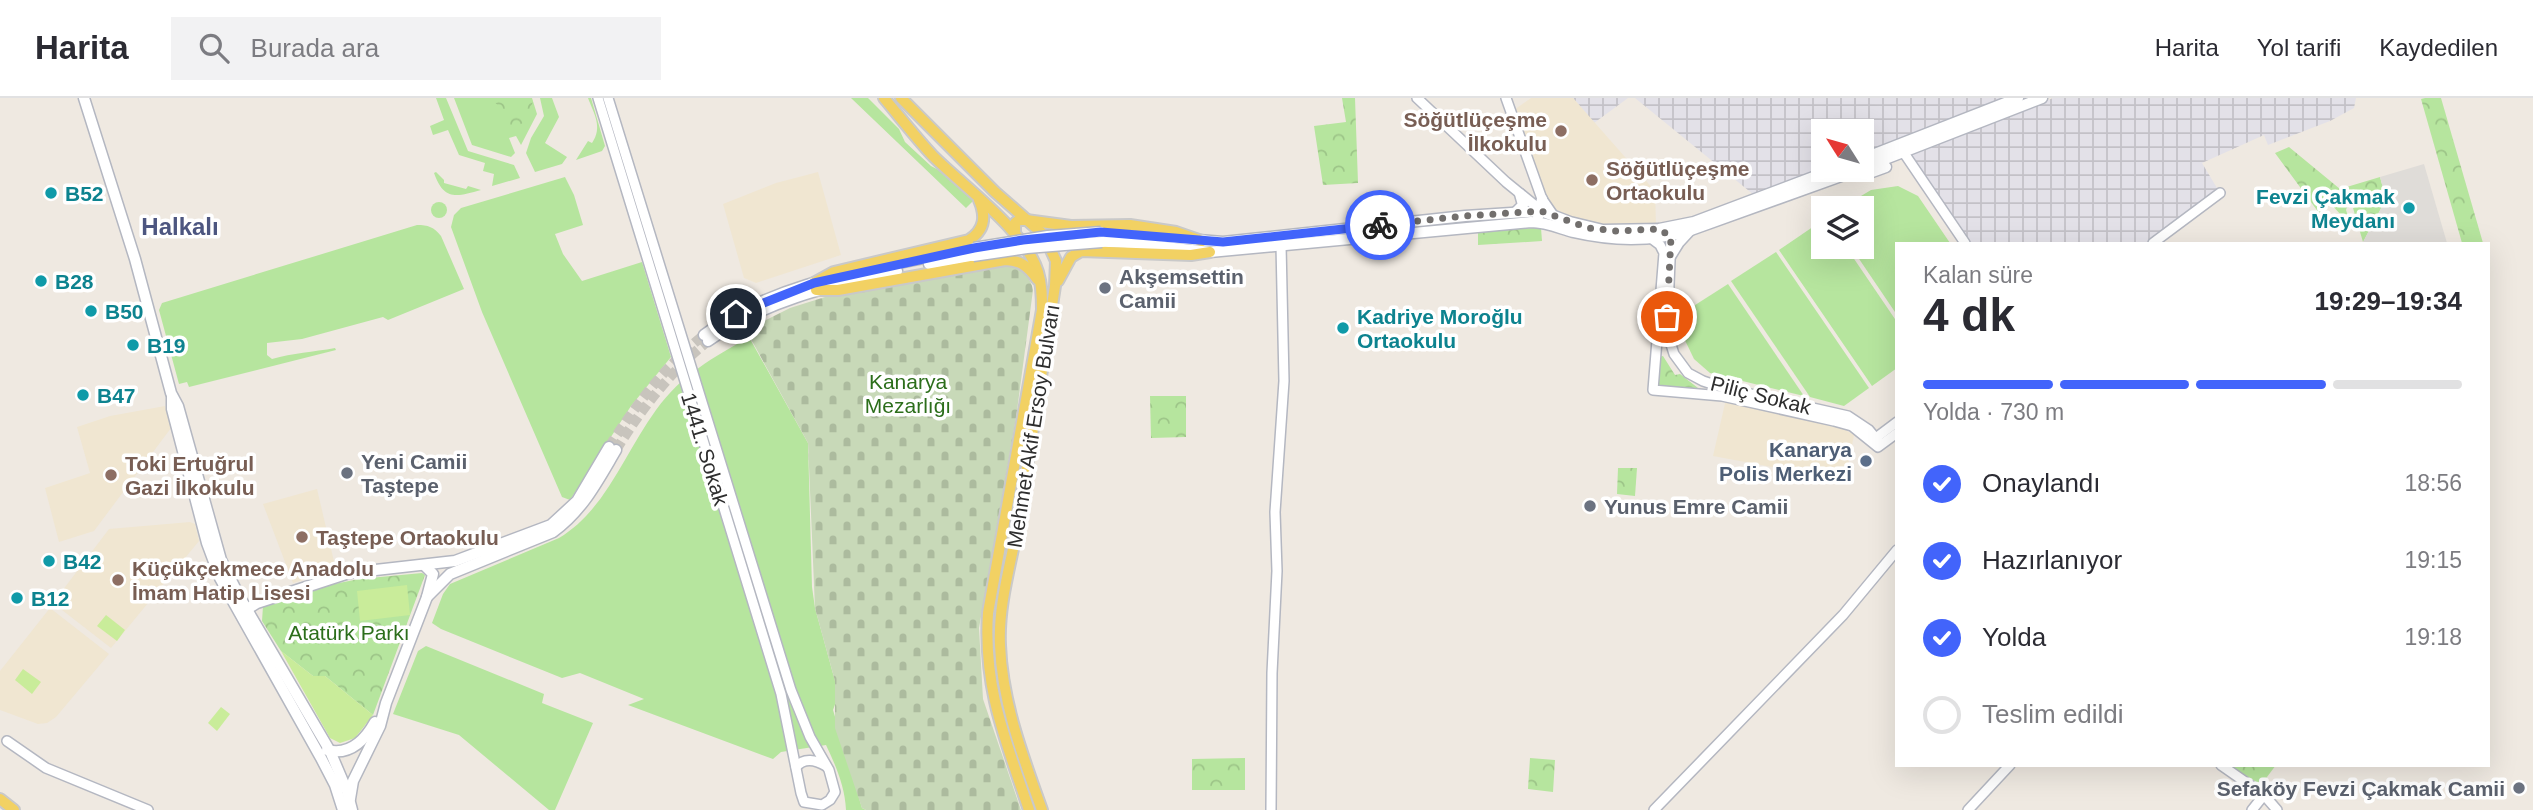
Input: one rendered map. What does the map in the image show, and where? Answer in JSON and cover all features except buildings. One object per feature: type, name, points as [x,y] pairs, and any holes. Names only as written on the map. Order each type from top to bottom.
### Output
[{"type":"main road","points":[[84,98],[135,259],[172,395],[178,406],[220,578],[279,682],[287,690],[326,755],[343,810]]},
{"type":"main road","points":[[884,98],[933,155],[976,194],[1015,235],[1033,269]]},
{"type":"main road","points":[[901,98],[995,192],[1044,235],[1056,261]]},
{"type":"main road","points":[[1874,157],[1886,155],[2018,98]]},
{"type":"main road","points":[[1903,148],[2042,98]]},
{"type":"main road","points":[[1874,171],[1888,166],[1886,155]]},
{"type":"main road","points":[[1693,226],[1811,178]]},
{"type":"main road","points":[[815,286],[838,290],[1005,260],[1014,260],[1033,269],[1056,261],[1066,254],[1077,253],[1106,251],[1191,255],[1536,222],[1605,238],[1652,239],[1823,182]]},
{"type":"main road","points":[[815,286],[834,272],[970,240],[979,232],[984,220],[976,194]]},
{"type":"main road","points":[[1515,213],[1523,205],[1520,194]]},
{"type":"main road","points":[[1536,222],[1542,199]]},
{"type":"main road","points":[[706,338],[736,314],[815,286],[974,252],[1027,248],[1102,237],[1223,242],[1465,216],[1541,211],[1603,230],[1659,229],[1672,232]]},
{"type":"main road","points":[[1529,212],[1536,222]]},
{"type":"main road","points":[[1015,235],[1015,223],[1026,220],[1071,226],[1130,225],[1176,232],[1202,240]]},
{"type":"main road","points":[[1102,237],[1210,252]]},
{"type":"main road","points":[[1055,286],[1066,263],[1077,253]]},
{"type":"main road","name":"Mehmet Akif Ersoy Bulvarı","points":[[1042,810],[1011,715],[999,644],[1001,612],[1055,286],[1056,261]]},
{"type":"main road","name":"Mehmet Akif Ersoy Bulvarı","points":[[1029,810],[997,713],[988,670],[986,637],[1042,310],[1042,285],[1033,269]]},
{"type":"main road","points":[[245,621],[247,609],[257,603],[349,573],[455,561],[551,525],[577,501],[613,448],[586,500],[567,522],[553,532],[450,574],[427,597]]},
{"type":"main road","points":[[204,516],[221,560],[351,805]]},
{"type":"main road","points":[[448,561],[442,564],[441,570],[450,574]]},
{"type":"main road","points":[[351,805],[353,781],[380,726],[386,703],[427,597],[433,574],[429,564]]},
{"type":"main road","points":[[326,755],[362,742],[386,703]]},
{"type":"main road","points":[[0,799],[15,810]]},
{"type":"street","name":"1441. Sokak","points":[[598,98],[620,154],[790,690],[810,737],[827,766],[835,792],[830,800],[822,805],[804,802],[781,694],[620,154],[608,98]]},
{"type":"street","points":[[1417,98],[1561,229]]},
{"type":"street","points":[[1506,98],[1542,199],[1553,215]]},
{"type":"street","points":[[1903,148],[1964,242]]},
{"type":"street","points":[[2154,242],[2220,192]]},
{"type":"street","points":[[1671,258],[1693,226]]},
{"type":"street","name":"Piliç Sokak","points":[[1672,232],[1671,258],[1653,390],[1722,396],[1834,421],[1852,426],[1877,443]]},
{"type":"street","points":[[1652,239],[1660,245],[1664,253],[1665,290]]},
{"type":"street","points":[[1271,810],[1272,673],[1277,571],[1275,512],[1284,381],[1281,245]]},
{"type":"street","name":"Piliç Sokak","points":[[1665,290],[1667,332],[1674,354],[1688,373],[1724,388],[1848,416],[1877,443]]},
{"type":"street","points":[[1877,443],[1895,424]]},
{"type":"street","points":[[1877,443],[1895,434]]},
{"type":"street","points":[[1654,810],[1828,631],[1895,553]]},
{"type":"street","points":[[6,741],[46,768],[148,810]]},
{"type":"street","points":[[796,767],[811,761],[827,766]]},
{"type":"street","points":[[1968,810],[2008,767]]},
{"type":"street","points":[[2224,767],[2264,795],[2277,810]]},
{"type":"street","points":[[2252,810],[2264,795]]},
{"type":"shaded area","name":"Söğütlüçeşme Ortaokulu","points":[[1531,98],[1573,98],[1655,191],[1656,225],[1614,228],[1565,217],[1546,205],[1514,110]]},
{"type":"shaded area","points":[[1573,98],[1628,98],[1594,123]]},
{"type":"shaded area","points":[[1635,98],[2021,98],[1874,154],[1874,119],[1811,119],[1811,175],[1754,195]]},
{"type":"shaded area","points":[[2053,98],[2356,98],[2354,108],[2330,121],[2268,145],[2264,135],[2202,163],[2220,193],[2154,242],[1966,242],[1910,156]]},
{"type":"shaded area","name":"Fevzi Çakmak Meydanı","points":[[2424,164],[2447,242],[2363,242],[2386,199],[2380,177]]},
{"type":"shaded area","points":[[818,172],[841,255],[756,283],[744,278],[723,204],[776,183]]},
{"type":"shaded area","points":[[1726,399],[1837,425],[1854,435],[1846,476],[1798,472],[1713,456]]},
{"type":"shaded area","name":"Toki Ertuğrul Gazi İlkokulu","points":[[165,406],[171,428],[94,531],[59,542],[45,488],[90,473],[77,427],[110,416]]},
{"type":"shaded area","name":"Taştepe Ortaokulu","points":[[317,489],[336,570],[293,583],[263,504]]},
{"type":"shaded area","name":"Küçükçekmece Anadolu İmam Hatip Lisesi","points":[[190,522],[195,524],[199,541],[111,648],[53,603],[109,529]]},
{"type":"shaded area","points":[[50,608],[109,654],[56,717],[47,723],[38,724],[0,710],[0,671]]},
{"type":"green space","points":[[436,98],[446,98],[468,151],[514,165],[520,178],[492,186],[494,174],[483,171],[485,163],[459,155],[448,130],[433,135],[430,126],[444,120]]},
{"type":"green space","points":[[454,98],[532,98],[537,114],[521,145],[516,136],[509,138],[515,153],[511,157],[472,145]]},
{"type":"green space","points":[[500,98],[531,98],[533,102],[523,123],[515,127],[508,124],[503,109],[494,102]]},
{"type":"green space","points":[[540,98],[552,98],[559,117],[545,143],[567,157],[562,164],[535,172],[526,153],[544,116]]},
{"type":"green space","points":[[588,98],[591,98],[605,146],[602,151],[576,160],[588,141],[592,143],[597,131]]},
{"type":"green space","points":[[851,98],[868,98],[899,129],[905,142],[974,200],[966,208]]},
{"type":"green space","points":[[1342,98],[1355,98],[1358,183],[1323,185],[1314,126],[1346,122]]},
{"type":"green space","points":[[2441,98],[2483,242],[2462,242],[2421,99]]},
{"type":"green space","points":[[2289,147],[2340,189],[2380,177],[2386,199],[2363,242],[2353,208],[2376,198],[2375,192],[2349,201],[2346,210],[2351,226],[2331,204],[2319,213],[2275,153]]},
{"type":"green space","points":[[436,172],[444,183],[481,190],[458,195],[447,193],[438,182],[434,173]]},
{"type":"green space","points":[[565,177],[574,195],[583,225],[555,234],[563,254],[582,281],[642,262],[671,357],[631,406],[570,500],[562,497],[482,312],[451,227],[454,215],[461,208]]},
{"type":"green space","points":[[1898,186],[1918,196],[1949,242],[1895,242],[1895,312],[1859,259],[1874,259],[1874,196],[1861,196],[1871,190]]},
{"type":"green space","points":[[436,202],[442,202],[447,210],[445,216],[436,218],[431,213],[431,207]]},
{"type":"green space","points":[[417,225],[430,227],[441,236],[464,289],[388,320],[383,317],[302,339],[267,343],[267,355],[272,359],[335,348],[336,350],[189,387],[187,382],[179,384],[159,310],[162,303]]},
{"type":"green space","points":[[1541,228],[1542,241],[1478,245],[1478,232]]},
{"type":"green space","points":[[1811,228],[1811,259],[1854,259],[1895,319],[1895,369],[1872,386],[1779,250]]},
{"type":"green space","points":[[1776,252],[1869,388],[1844,406],[1810,397],[1731,281]]},
{"type":"green space","name":"Kanarya Mezarlığı","points":[[1002,262],[1022,271],[1033,290],[1016,418],[979,628],[983,699],[1021,810],[866,810],[862,808],[835,728],[835,681],[815,608],[808,443],[746,330],[790,308],[825,297]]},
{"type":"green space","points":[[1728,284],[1804,396],[1710,373],[1694,359],[1681,332],[1682,322],[1692,307]]},
{"type":"green space","points":[[749,337],[808,443],[812,587],[815,608],[835,681],[837,699],[833,710],[862,808],[866,810],[846,810],[844,793],[826,745],[781,752],[773,759],[628,705],[644,699],[580,673],[562,678],[432,623],[443,594],[450,584],[559,538],[575,526],[602,496],[645,426],[676,386],[699,368]]},
{"type":"green space","points":[[1663,356],[1675,375],[1680,374],[1698,388],[1656,387],[1658,357]]},
{"type":"green space","points":[[1150,396],[1186,396],[1186,437],[1151,438]]},
{"type":"green space","points":[[1618,468],[1637,468],[1635,496],[1617,494]]},
{"type":"green space","name":"Atatürk Parkı","points":[[422,573],[425,575],[373,715],[325,676],[313,676],[281,651],[262,621],[263,606],[324,586],[359,579]]},
{"type":"green space","points":[[407,585],[410,615],[360,621],[357,591]]},
{"type":"green space","points":[[106,615],[125,630],[117,641],[97,626]]},
{"type":"green space","points":[[426,646],[544,694],[542,703],[593,723],[555,810],[549,810],[459,735],[393,714],[418,651]]},
{"type":"green space","points":[[281,651],[313,676],[325,676],[373,715],[355,738],[340,743],[330,738]]},
{"type":"green space","points":[[23,669],[41,682],[32,694],[15,680]]},
{"type":"green space","points":[[221,707],[230,714],[217,731],[208,723]]},
{"type":"green space","points":[[1245,758],[1245,790],[1192,790],[1192,759]]},
{"type":"green space","points":[[1530,758],[1555,760],[1553,792],[1528,789]]},
{"type":"green space","points":[[2232,767],[2274,767],[2261,785]]},
{"type":"tunnel","points":[[609,447],[652,387],[676,360],[704,335]]},
{"type":"tunnel","points":[[616,450],[657,391],[708,341]]},
{"type":"way so far","points":[[1380,225],[1541,211],[1588,228],[1616,231],[1659,229],[1671,237],[1667,317]]},
{"type":"place","name":"Söğütlüçeşme İlkokulu","points":[[1561,131]]},
{"type":"place","name":"Söğütlüçeşme Ortaokulu","points":[[1592,180]]},
{"type":"place","name":"B52","points":[[51,193]]},
{"type":"place","name":"Fevzi Çakmak Meydanı","points":[[2409,208]]},
{"type":"place","name":"B28","points":[[41,281]]},
{"type":"place","name":"Akşemsettin Camii","points":[[1105,288]]},
{"type":"place","name":"B50","points":[[91,311]]},
{"type":"place","name":"Kadriye Moroğlu Ortaokulu","points":[[1343,328]]},
{"type":"place","name":"B19","points":[[133,345]]},
{"type":"place","name":"B47","points":[[83,395]]},
{"type":"place","name":"Kanarya Polis Merkezi","points":[[1866,461]]},
{"type":"place","name":"Yeni Camii Taştepe","points":[[347,473]]},
{"type":"place","name":"Toki Ertuğrul Gazi İlkokulu","points":[[111,475]]},
{"type":"place","name":"Yunus Emre Camii","points":[[1590,506]]},
{"type":"place","name":"Taştepe Ortaokulu","points":[[302,537]]},
{"type":"place","name":"B42","points":[[49,561]]},
{"type":"place","name":"Küçükçekmece Anadolu İmam Hatip Lisesi","points":[[118,580]]},
{"type":"place","name":"B12","points":[[17,598]]},
{"type":"place","name":"Sefaköy Fevzi Çakmak Camii","points":[[2519,788]]},
{"type":"district","name":"Halkalı","points":[[180,226]]},
{"type":"route","points":[[736,314],[798,288],[845,275],[974,248],[1048,236],[1101,232],[1223,242],[1380,225]]}]
